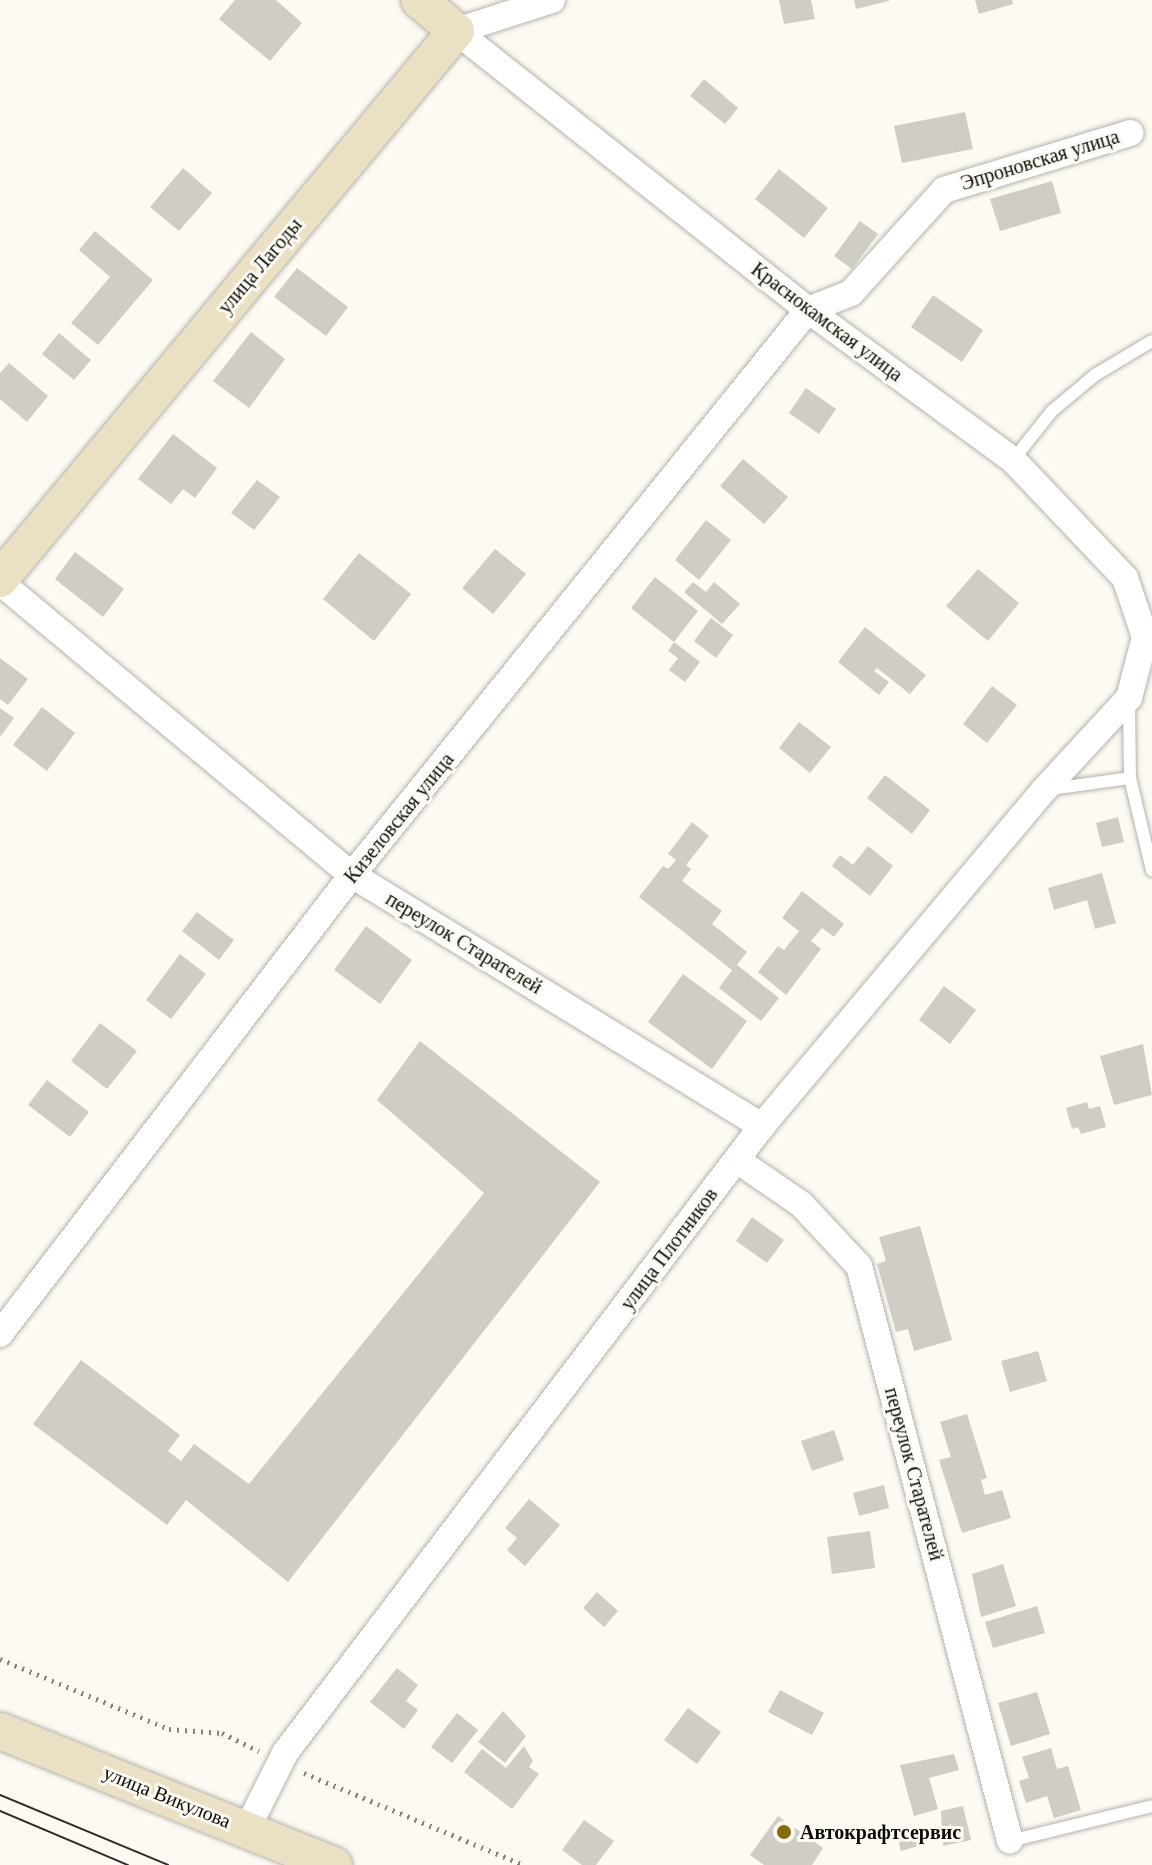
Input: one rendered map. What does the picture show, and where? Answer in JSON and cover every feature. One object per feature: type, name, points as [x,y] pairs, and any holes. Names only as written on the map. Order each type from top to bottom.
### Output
[{"type":"street","name":"Краснокамская улица","points":[[419,0],[808,310],[1013,460],[1125,578],[1145,637],[1129,698]]},
{"type":"street","points":[[456,31],[552,0]]},
{"type":"street","name":"улица Лагоды","points":[[0,581],[456,31]]},
{"type":"street","name":"Эпроновская улица","points":[[808,310],[851,293],[944,190],[1130,133]]},
{"type":"street","name":"Кизеловская улица","points":[[0,1334],[352,875],[808,310]]},
{"type":"street","name":"переулок Старателей","points":[[0,581],[352,875],[762,1126]]},
{"type":"street","name":"улица Плотников","points":[[247,1829],[282,1762],[762,1126],[1044,790],[1129,698]]},
{"type":"street","name":"переулок Старателей","points":[[737,1160],[801,1204],[859,1266],[1010,1841]]},
{"type":"street","name":"улица Викулова","points":[[0,1731],[334,1865]]},
{"type":"lane","points":[[1013,460],[1052,411],[1095,375],[1152,341]]},
{"type":"lane","points":[[1129,698],[1130,778],[1152,870]]},
{"type":"lane","points":[[1044,790],[1130,778]]},
{"type":"lane","points":[[1010,1841],[1152,1806]]},
{"type":"path","points":[[0,1659],[169,1729],[222,1733],[282,1762],[524,1865]]},
{"type":"building","points":[[235,0],[276,0],[302,23],[270,61],[219,19]]},
{"type":"building","points":[[779,0],[811,0],[815,19],[784,24]]},
{"type":"building","points":[[854,0],[889,0],[889,1],[856,9]]},
{"type":"building","points":[[975,0],[1012,0],[1013,4],[979,14]]},
{"type":"building","points":[[704,79],[738,108],[725,124],[690,96]]},
{"type":"building","points":[[965,112],[973,149],[902,163],[894,126]]},
{"type":"building","points":[[183,168],[212,193],[179,231],[150,207]]},
{"type":"building","points":[[779,169],[828,208],[804,238],[755,199]]},
{"type":"building","points":[[1052,181],[1061,213],[1000,231],[990,199]]},
{"type":"building","points":[[860,221],[878,234],[852,269],[834,256]]},
{"type":"building","points":[[95,231],[153,280],[98,345],[71,323],[110,277],[79,250]]},
{"type":"building","points":[[297,268],[348,307],[326,336],[274,297]]},
{"type":"building","points":[[933,295],[983,330],[962,362],[911,327]]},
{"type":"building","points":[[251,332],[285,359],[249,408],[213,381]]},
{"type":"building","points":[[59,333],[91,360],[74,380],[42,354]]},
{"type":"building","points":[[9,363],[48,396],[27,422],[0,399],[0,373]]},
{"type":"building","points":[[806,388],[836,409],[819,434],[789,413]]},
{"type":"building","points":[[173,434],[217,468],[195,498],[183,489],[171,504],[138,479]]},
{"type":"building","points":[[743,459],[788,497],[764,524],[720,486]]},
{"type":"building","points":[[257,480],[280,497],[254,530],[231,513]]},
{"type":"building","points":[[706,520],[731,540],[699,580],[675,560]]},
{"type":"building","points":[[495,549],[526,574],[493,614],[462,588]]},
{"type":"building","points":[[75,552],[124,589],[103,617],[55,579]]},
{"type":"building","points":[[359,553],[411,594],[374,641],[323,599]]},
{"type":"building","points":[[978,569],[1019,603],[988,641],[946,606]]},
{"type":"building","points":[[655,577],[698,611],[674,642],[631,608]]},
{"type":"building","points":[[693,582],[706,592],[714,582],[740,604],[722,624],[684,592]]},
{"type":"building","points":[[711,618],[733,635],[716,658],[694,641]]},
{"type":"building","points":[[865,627],[926,675],[910,694],[877,668],[874,671],[889,682],[879,695],[838,662]]},
{"type":"building","points":[[674,642],[700,662],[685,682],[669,670],[678,658],[668,651]]},
{"type":"building","points":[[0,658],[28,679],[8,705],[0,699]]},
{"type":"building","points":[[992,686],[1017,705],[987,743],[963,724]]},
{"type":"building","points":[[42,707],[75,733],[47,771],[13,745]]},
{"type":"building","points":[[0,708],[14,718],[0,737]]},
{"type":"building","points":[[799,722],[831,747],[810,773],[779,748]]},
{"type":"building","points":[[885,775],[930,810],[912,834],[867,798]]},
{"type":"building","points":[[1118,817],[1124,842],[1102,847],[1096,823]]},
{"type":"building","points":[[692,822],[709,836],[686,865],[691,869],[682,881],[722,911],[712,924],[747,952],[737,965],[779,998],[761,1021],[719,988],[732,970],[639,897],[663,866],[668,869],[676,860],[668,854]]},
{"type":"building","points":[[868,846],[893,866],[870,896],[832,866],[840,855],[853,865]]},
{"type":"building","points":[[1102,873],[1116,923],[1095,929],[1087,900],[1054,910],[1048,888]]},
{"type":"building","points":[[802,891],[844,924],[834,937],[822,928],[811,941],[821,949],[786,995],[758,972],[778,946],[784,950],[799,931],[782,918]]},
{"type":"building","points":[[197,912],[234,940],[219,960],[182,931]]},
{"type":"building","points":[[366,926],[412,960],[380,1004],[334,970]]},
{"type":"building","points":[[180,954],[206,974],[171,1019],[146,1000]]},
{"type":"building","points":[[683,974],[747,1021],[712,1069],[648,1022]]},
{"type":"building","points":[[944,986],[976,1010],[950,1044],[919,1020]]},
{"type":"building","points":[[100,1023],[137,1051],[107,1089],[71,1061]]},
{"type":"building","points":[[420,1041],[600,1182],[288,1582],[186,1500],[167,1525],[33,1424],[81,1360],[180,1435],[168,1451],[181,1461],[194,1444],[249,1484],[484,1193],[377,1100]]},
{"type":"building","points":[[1143,1044],[1152,1095],[1114,1105],[1100,1056]]},
{"type":"building","points":[[47,1080],[89,1112],[70,1137],[28,1105]]},
{"type":"building","points":[[1087,1102],[1089,1109],[1100,1106],[1106,1127],[1081,1134],[1078,1127],[1072,1129],[1066,1108]]},
{"type":"building","points":[[752,1217],[784,1240],[767,1263],[736,1241]]},
{"type":"building","points":[[920,1226],[952,1340],[914,1351],[908,1329],[896,1332],[877,1264],[886,1261],[879,1237]]},
{"type":"building","points":[[1038,1351],[1047,1381],[1010,1392],[1001,1361]]},
{"type":"building","points":[[967,1414],[987,1478],[981,1480],[985,1495],[1002,1490],[1011,1518],[962,1533],[939,1460],[951,1457],[940,1422]]},
{"type":"building","points":[[834,1430],[844,1460],[812,1471],[801,1441]]},
{"type":"building","points":[[884,1485],[889,1508],[859,1516],[853,1493]]},
{"type":"building","points":[[529,1499],[560,1525],[525,1566],[507,1550],[517,1538],[505,1528]]},
{"type":"building","points":[[870,1531],[875,1568],[832,1574],[827,1537]]},
{"type":"building","points":[[1003,1564],[1016,1606],[981,1617],[972,1574]]},
{"type":"building","points":[[597,1592],[618,1611],[604,1627],[583,1608]]},
{"type":"building","points":[[1037,1606],[1045,1633],[993,1648],[985,1622]]},
{"type":"building","points":[[397,1668],[418,1685],[406,1701],[418,1710],[404,1729],[370,1702]]},
{"type":"building","points":[[780,1690],[824,1713],[812,1735],[768,1712]]},
{"type":"building","points":[[1037,1692],[1050,1734],[1011,1746],[998,1703]]},
{"type":"building","points":[[688,1708],[721,1732],[697,1764],[664,1740]]},
{"type":"building","points":[[503,1711],[526,1736],[505,1763],[478,1742]]},
{"type":"building","points":[[457,1713],[478,1730],[452,1763],[431,1747]]},
{"type":"building","points":[[524,1746],[533,1761],[529,1767],[539,1774],[512,1809],[464,1772],[482,1749],[506,1768]]},
{"type":"building","points":[[1051,1748],[1057,1769],[1068,1766],[1081,1810],[1054,1818],[1047,1796],[1026,1803],[1019,1781],[1029,1778],[1022,1757]]},
{"type":"building","points":[[954,1754],[959,1770],[929,1778],[938,1809],[914,1816],[900,1765]]},
{"type":"building","points":[[963,1806],[971,1840],[943,1846],[941,1811]]},
{"type":"building","name":"Автокрафтсервис","points":[[778,1816],[823,1848],[812,1865],[764,1865],[750,1855]]},
{"type":"building","points":[[584,1820],[614,1841],[596,1865],[582,1865],[562,1850]]},
{"type":"building","points":[[921,1830],[925,1844],[901,1851],[897,1836]]},
{"type":"tram line","points":[[0,1795],[168,1865]]},
{"type":"tram line","points":[[0,1811],[128,1865]]},
{"type":"place","name":"Автокрафтсервис","points":[[784,1832]]}]
